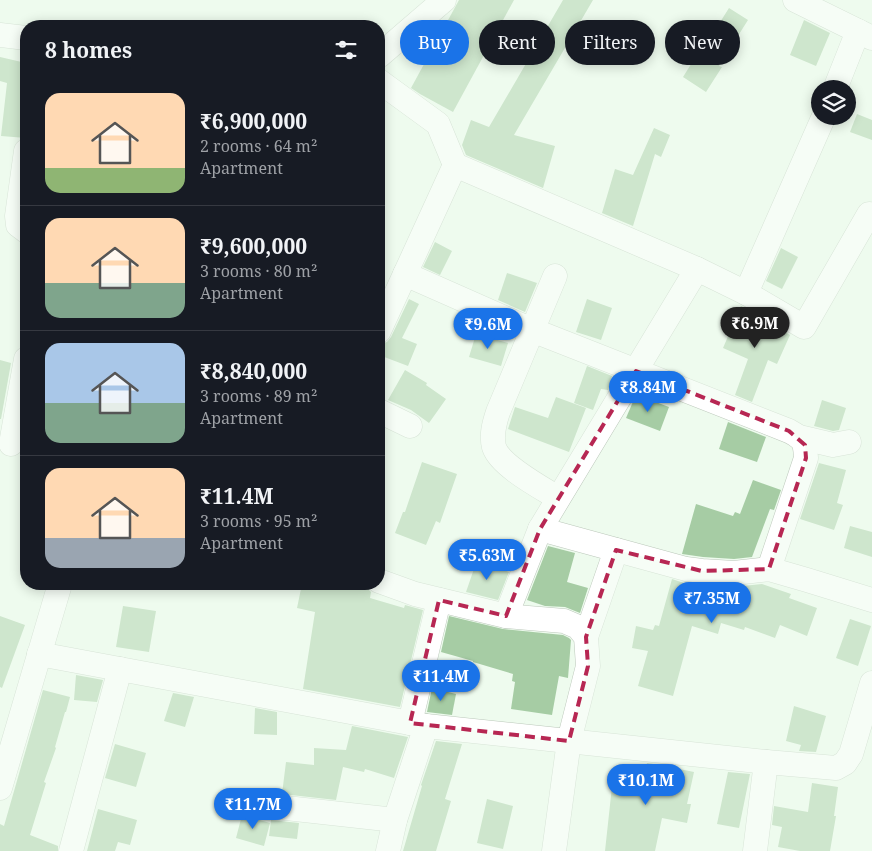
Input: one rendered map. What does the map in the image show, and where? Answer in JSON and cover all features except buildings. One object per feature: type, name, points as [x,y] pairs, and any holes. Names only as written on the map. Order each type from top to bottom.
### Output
[{"type":"street","points":[[385,51],[444,0]]},
{"type":"street","points":[[795,0],[865,35],[840,80]]},
{"type":"street","points":[[0,35],[20,37]]},
{"type":"street","points":[[385,85],[438,124],[455,165],[698,269],[746,293],[804,327],[869,214],[872,216]]},
{"type":"street","points":[[746,293],[820,125]]},
{"type":"street","points":[[385,318],[455,165]]},
{"type":"street","points":[[20,194],[17,216],[18,225],[20,226]]},
{"type":"street","points":[[506,616],[540,529],[698,269]]},
{"type":"street","points":[[405,274],[532,330],[799,437],[833,445],[848,442]]},
{"type":"street","points":[[555,276],[492,430],[494,447],[501,459],[558,498]]},
{"type":"street","points":[[13,444],[20,398]]},
{"type":"street","points":[[385,414],[410,426]]},
{"type":"street","points":[[769,569],[806,458],[805,445],[799,437]]},
{"type":"street","points":[[540,529],[668,564],[702,571],[734,572],[769,569],[872,600]]},
{"type":"street","points":[[554,851],[569,741],[588,666],[586,636],[616,550]]},
{"type":"street","points":[[385,583],[415,594],[506,616],[564,621],[578,627],[586,636]]},
{"type":"street","points":[[0,788],[58,590]]},
{"type":"street","points":[[388,851],[418,724],[440,600]]},
{"type":"street","points":[[39,654],[418,724],[836,768],[845,763],[852,754],[872,683]]},
{"type":"street","points":[[71,851],[120,669]]},
{"type":"street","points":[[755,851],[766,762]]},
{"type":"street","points":[[259,805],[395,820]]},
{"type":"highlighted area","points":[[636,371],[789,431],[805,445],[806,458],[769,569],[702,571],[616,550],[586,637],[588,666],[569,741],[410,723],[439,600],[506,616],[540,529]]}]
